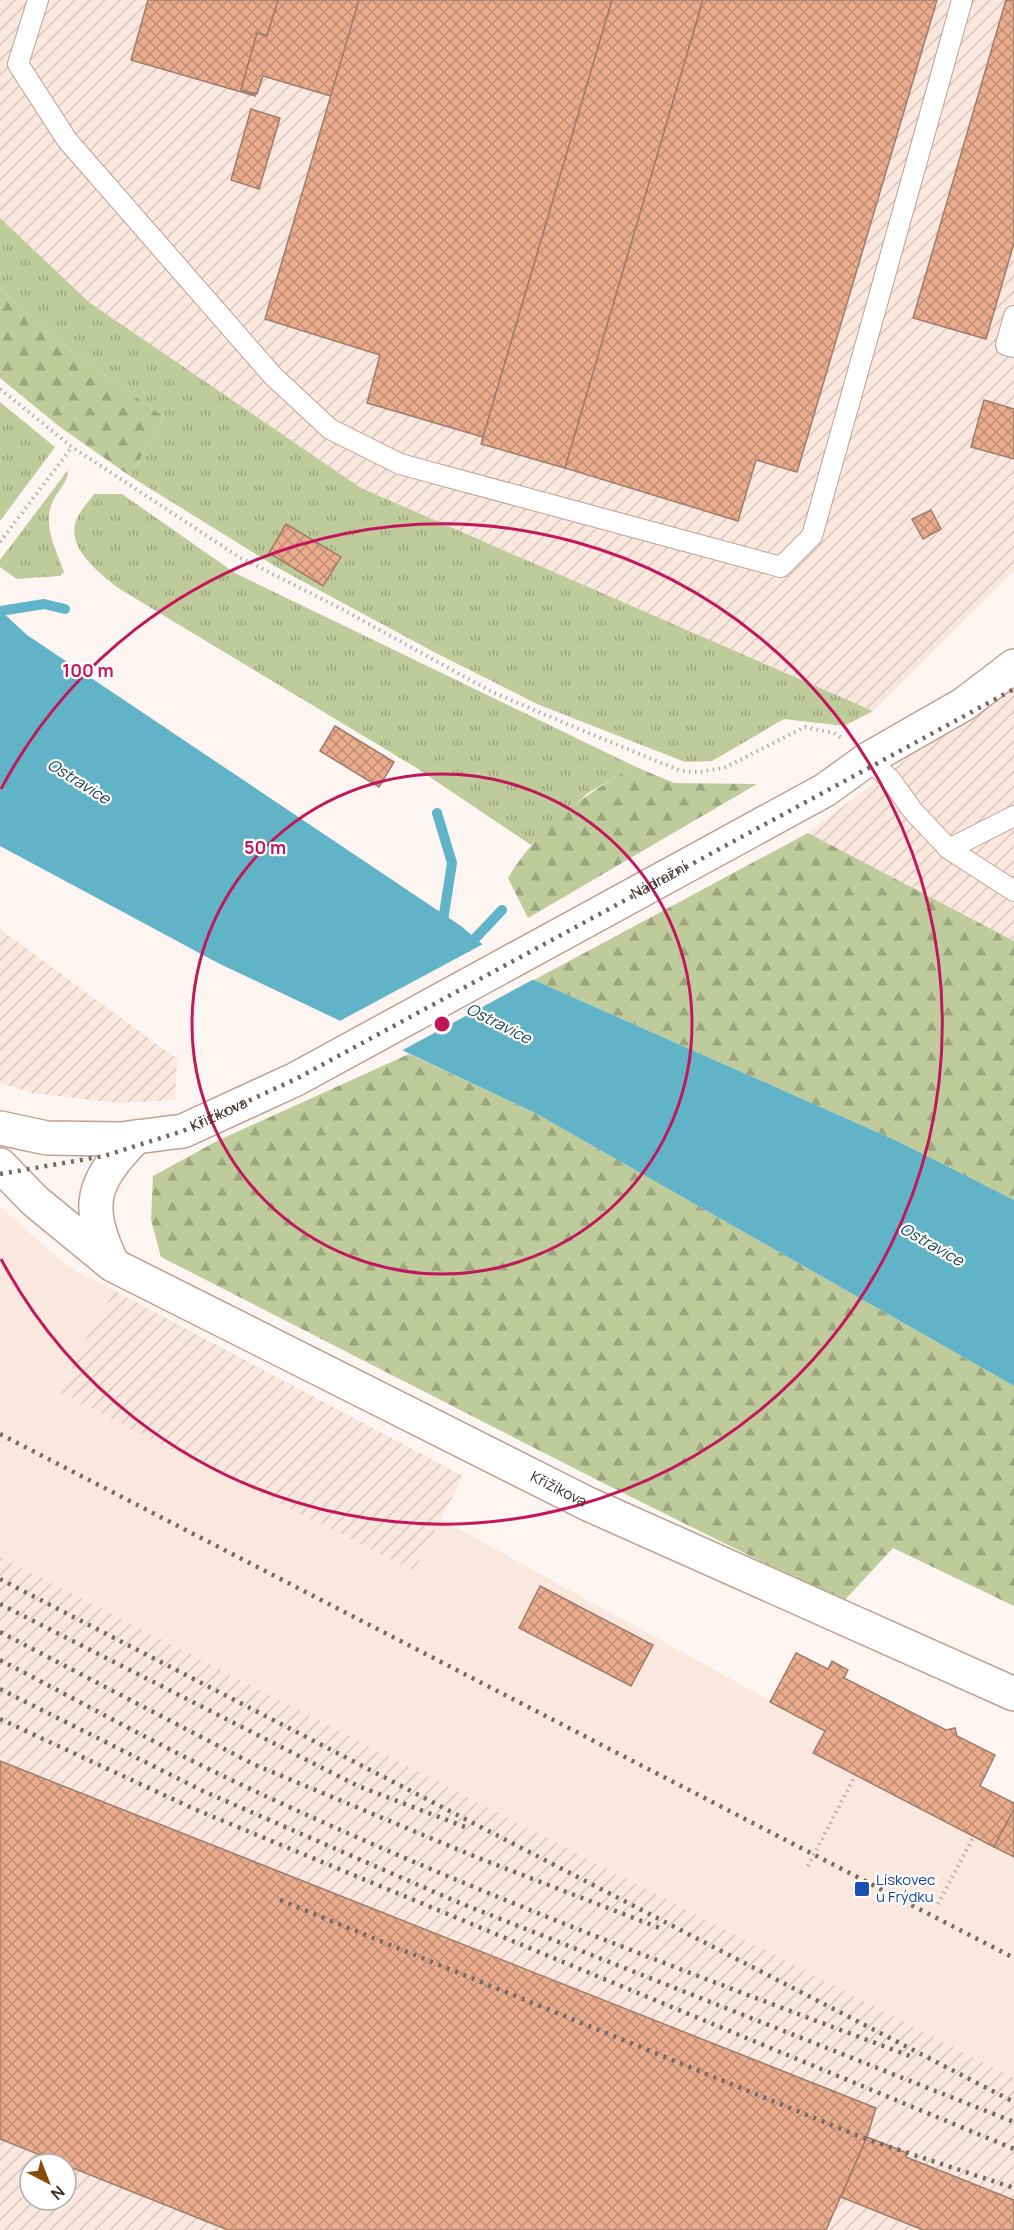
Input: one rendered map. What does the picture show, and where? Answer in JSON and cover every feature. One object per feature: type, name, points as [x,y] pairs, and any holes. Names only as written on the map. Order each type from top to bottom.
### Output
[{"type":"street","name":"Nádražní","points":[[296,1079],[825,790],[868,759],[964,704],[1014,666]]},
{"type":"street","name":"Křižíkova","points":[[0,1128],[47,1138],[136,1137],[183,1131],[296,1079]]},
{"type":"street","points":[[113,1265],[99,1234],[94,1206],[104,1174],[136,1137]]},
{"type":"street","name":"Křižíkova","points":[[0,1165],[34,1202],[113,1265],[588,1504],[1014,1694]]},
{"type":"lane","points":[[38,0],[18,64],[67,140],[273,376],[330,429],[400,464],[781,567],[812,536],[962,0]]},
{"type":"lane","points":[[1014,316],[1006,345],[1014,347]]},
{"type":"lane","points":[[868,759],[891,780],[913,811],[949,849],[1014,891]]},
{"type":"lane","points":[[949,849],[1014,816]]},
{"type":"path","points":[[0,389],[72,447],[239,557],[338,607],[494,693],[681,771],[724,768],[805,727],[834,733],[868,759]]},
{"type":"path","points":[[0,542],[72,447]]},
{"type":"path","points":[[808,1866],[855,1776]]},
{"type":"path","points":[[938,1904],[974,1836]]},
{"type":"shaded area","points":[[0,0],[1014,0],[1014,571],[873,711],[361,488],[90,303],[0,218]]},
{"type":"shaded area","points":[[1014,677],[1014,941],[808,833]]},
{"type":"shaded area","points":[[0,929],[177,1059],[175,1100],[118,1103],[32,1093],[0,1083]]},
{"type":"shaded area","points":[[0,1207],[70,1268],[115,1291],[91,1328],[60,1393],[414,1571],[441,1519],[825,1731],[814,1754],[1014,1857],[1014,2078],[0,1556]]},
{"type":"shaded area","points":[[115,1291],[463,1476],[414,1572],[60,1393],[91,1328]]},
{"type":"shaded area","points":[[0,1556],[1014,2078],[1014,2230],[0,2230]]},
{"type":"green space","points":[[0,218],[90,303],[361,488],[873,711],[844,726],[784,719],[712,761],[685,762],[537,704],[434,652],[278,568],[130,476],[164,417],[54,338],[0,288]]},
{"type":"green space","points":[[0,288],[54,338],[164,417],[130,476],[60,427],[0,378]]},
{"type":"green space","points":[[0,402],[55,447],[0,521]]},
{"type":"green space","points":[[68,470],[65,482],[50,508],[49,517],[51,536],[64,572],[60,576],[17,579],[0,567],[0,560]]},
{"type":"green space","points":[[94,494],[122,494],[235,573],[634,766],[588,793],[531,845],[415,767],[118,588],[103,576],[80,551],[74,531],[81,511]]},
{"type":"green space","points":[[634,766],[674,783],[757,784],[528,918],[508,878],[520,860],[548,828],[564,814],[598,788]]},
{"type":"green space","points":[[808,833],[1014,941],[1014,1200],[897,1141],[534,980]]},
{"type":"green space","points":[[409,1054],[537,1114],[1014,1386],[1014,1606],[893,1548],[843,1602],[607,1485],[161,1257],[151,1220],[153,1176],[219,1140]]},
{"type":"water","name":"Ostravice","points":[[0,610],[27,635],[461,926],[482,944],[534,980],[897,1141],[1014,1200],[1014,1386],[537,1114],[218,963],[0,846]]},
{"type":"pier","points":[[485,943],[536,978],[399,1052],[336,1023]]},
{"type":"building","points":[[148,0],[278,0],[267,36],[257,33],[241,90],[255,94],[255,96],[131,60]]},
{"type":"building","points":[[278,0],[359,0],[331,96],[263,76],[257,94],[241,90],[257,33],[267,36]]},
{"type":"building","points":[[359,0],[612,0],[483,437],[367,403],[380,355],[265,319]]},
{"type":"building","points":[[612,0],[703,0],[565,468],[481,444]]},
{"type":"building","points":[[703,0],[937,0],[797,472],[756,460],[738,521],[565,468]]},
{"type":"building","points":[[1006,0],[1014,0],[1014,243],[986,339],[913,318]]},
{"type":"building","points":[[251,109],[280,118],[259,189],[231,180]]},
{"type":"building","points":[[984,400],[1014,409],[1014,459],[971,447]]},
{"type":"building","points":[[931,510],[941,529],[923,539],[912,519]]},
{"type":"building","points":[[286,524],[341,557],[323,586],[269,553]]},
{"type":"building","points":[[335,726],[394,762],[379,787],[320,751]]},
{"type":"building","points":[[540,1586],[653,1645],[631,1686],[519,1628]]},
{"type":"building","points":[[796,1653],[828,1669],[832,1661],[848,1670],[844,1678],[946,1730],[955,1728],[957,1736],[995,1755],[980,1786],[1014,1803],[1014,1809],[994,1847],[813,1753],[825,1731],[770,1702]]},
{"type":"building","points":[[0,1761],[876,2108],[867,2137],[826,2230],[228,2230],[78,2170],[78,2152],[33,2152],[0,2139]]},
{"type":"building","points":[[1014,1809],[1014,1857],[994,1847]]},
{"type":"building","points":[[867,2137],[907,2153],[906,2157],[1014,2200],[1014,2230],[923,2230],[841,2197]]},
{"type":"waterway","points":[[0,611],[44,604],[65,609]]},
{"type":"waterway","points":[[437,813],[452,863],[442,927]]},
{"type":"waterway","points":[[467,947],[502,910]]},
{"type":"railway","points":[[0,1174],[104,1156],[183,1131],[296,1079],[1014,689]]},
{"type":"railway","points":[[0,1434],[1014,1958]]},
{"type":"railway","points":[[0,1579],[1014,2102]]},
{"type":"railway","points":[[0,1604],[358,1786],[465,1827]]},
{"type":"railway","points":[[0,1632],[253,1764],[476,1857],[662,1929]]},
{"type":"railway","points":[[0,1660],[213,1771],[408,1859],[658,1961],[910,2056]]},
{"type":"railway","points":[[0,1689],[203,1791],[455,1901],[1014,2122]]},
{"type":"railway","points":[[0,1719],[192,1808],[1014,2149]]},
{"type":"railway","points":[[280,1900],[866,2139],[1014,2188]]},
{"type":"place","name":"Lískovec u Frýdku","points":[[862,1889]]}]
